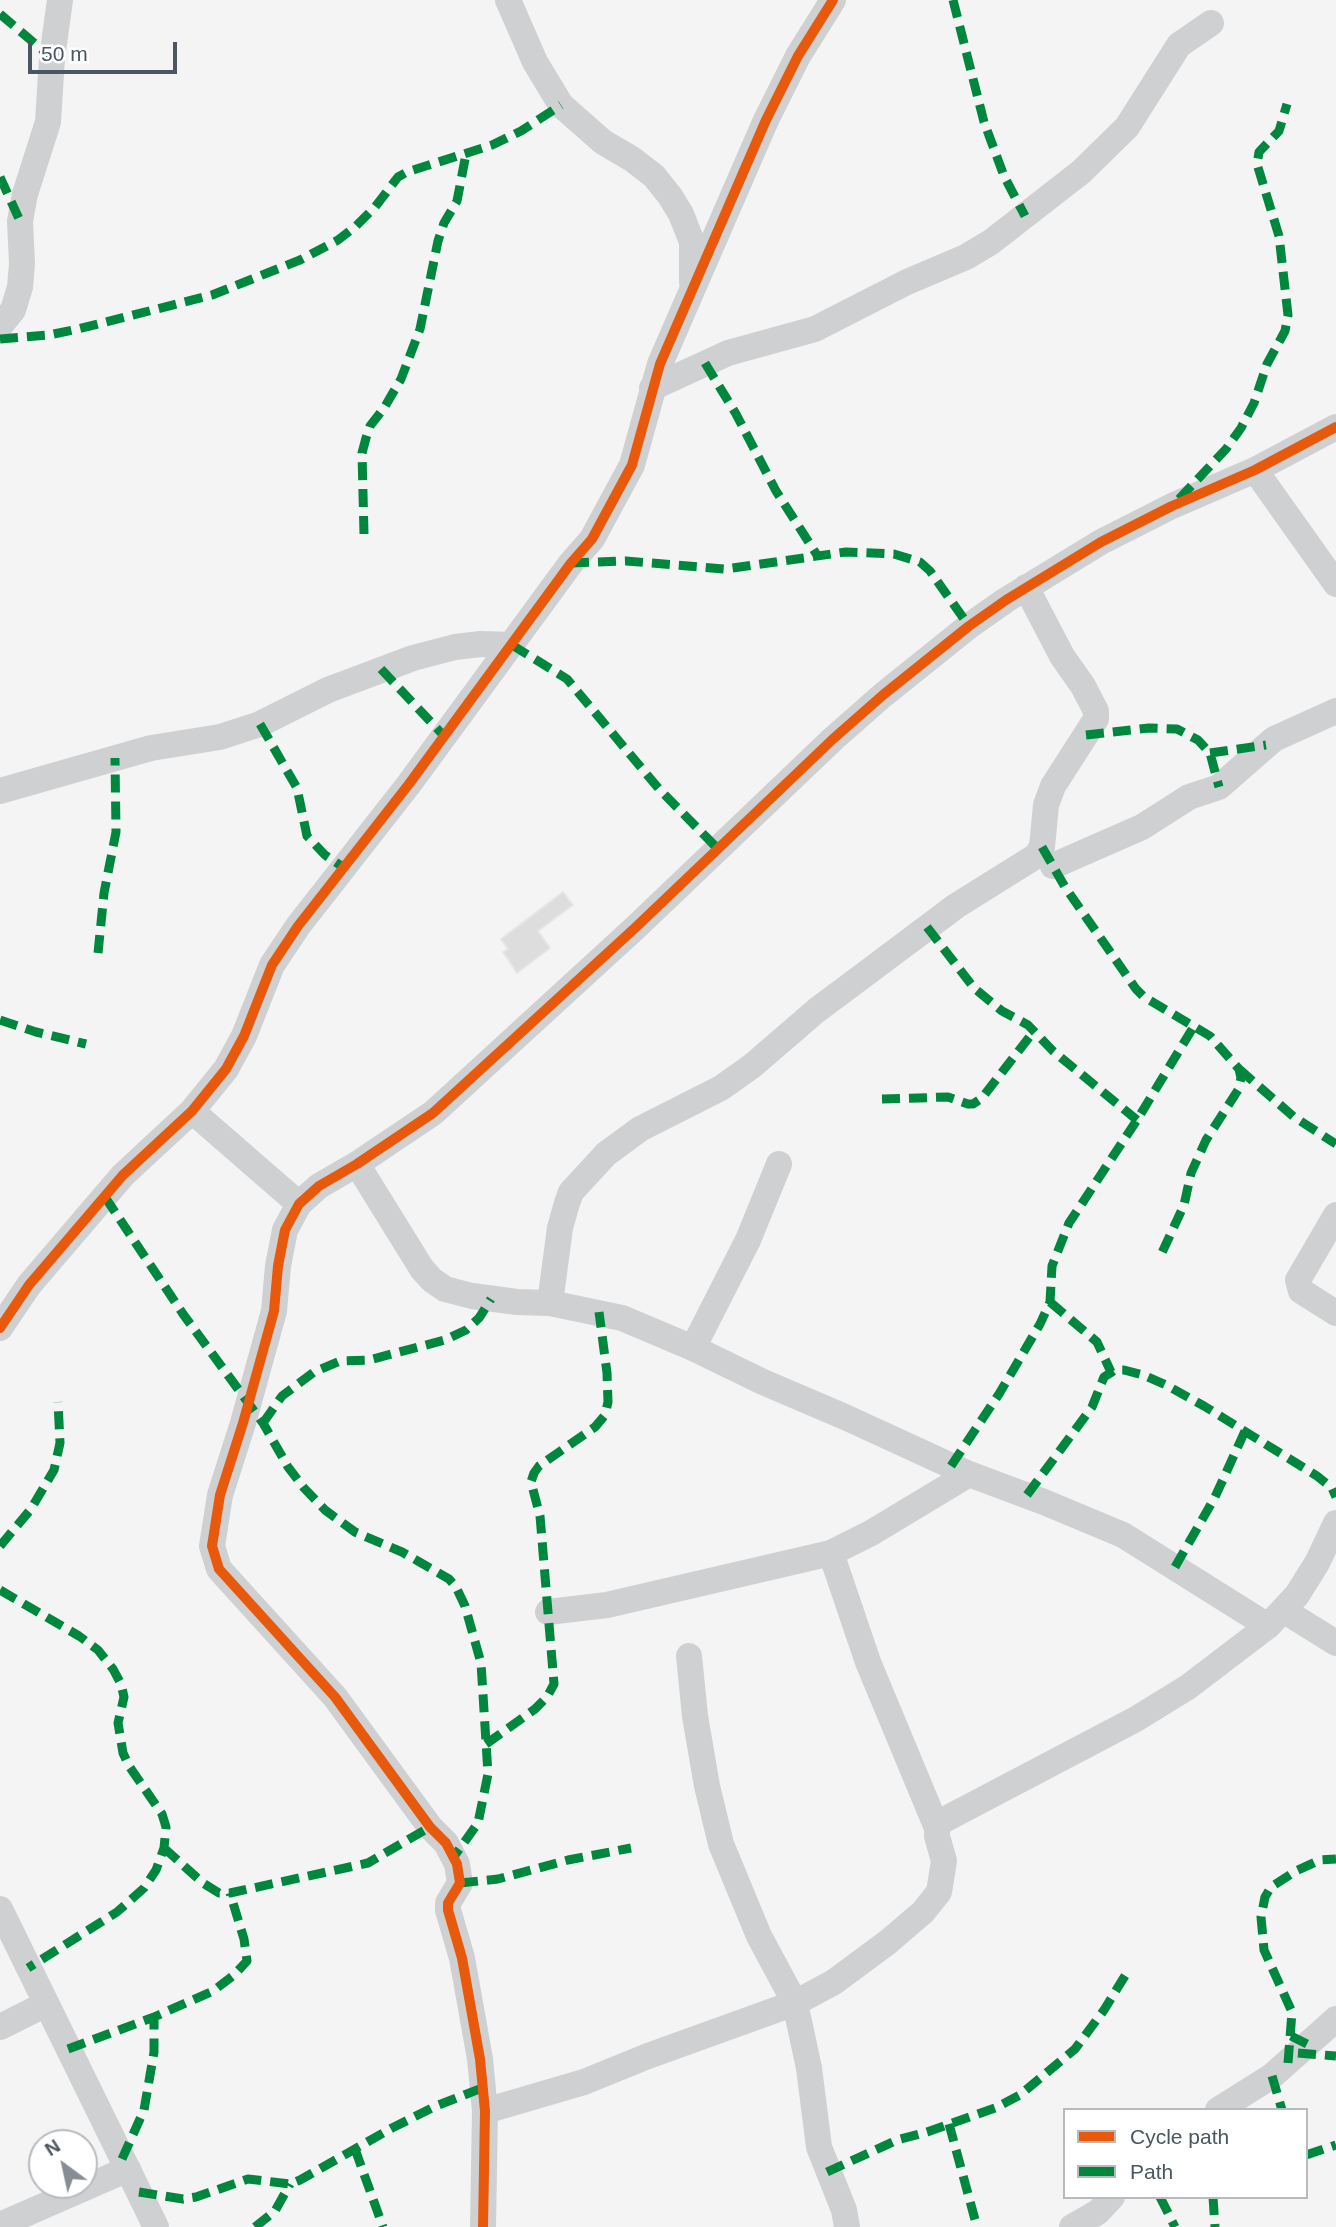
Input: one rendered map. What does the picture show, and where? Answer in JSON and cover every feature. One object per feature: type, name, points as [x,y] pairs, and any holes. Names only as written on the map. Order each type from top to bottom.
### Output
[{"type":"street","points":[[0,326],[13,310],[20,287],[20,221],[25,194],[48,121],[52,58],[60,0]]},
{"type":"street","points":[[508,0],[535,62],[561,105],[603,142],[654,176],[670,196],[681,214],[692,242],[692,289]]},
{"type":"street","points":[[0,1328],[29,1285],[123,1175],[192,1111],[226,1069],[244,1036],[272,965],[298,926],[409,784],[571,563],[592,539],[632,466],[652,388],[766,120],[798,56],[833,0]]},
{"type":"street","points":[[652,388],[728,353],[815,329],[907,282],[966,257],[991,242],[1081,172],[1119,135],[1133,119],[1179,46],[1211,23]]},
{"type":"street","points":[[484,2227],[485,2111],[480,2059],[461,1958],[448,1910],[448,1903],[460,1882],[457,1864],[446,1843],[430,1827],[335,1697],[219,1569],[212,1546],[220,1495],[274,1311],[285,1230],[299,1205],[318,1186],[357,1164],[433,1113],[883,695],[969,626],[1026,587],[1101,542],[1172,506],[1255,470],[1336,427]]},
{"type":"street","points":[[1255,470],[1336,584]]},
{"type":"street","points":[[550,1303],[560,1227],[571,1192],[606,1154],[640,1129],[721,1088],[752,1066],[817,1010],[956,906],[1036,856],[1042,847],[1046,805],[1053,786],[1096,719],[1096,711],[1062,656],[1026,587]]},
{"type":"street","points":[[0,791],[150,748],[233,733],[260,724],[362,676],[413,658],[481,643],[512,645]]},
{"type":"street","points":[[1053,866],[1142,827],[1189,797],[1219,787],[1274,740],[1336,711]]},
{"type":"street","points":[[192,1111],[299,1205]]},
{"type":"street","points":[[357,1164],[422,1269],[445,1289],[472,1296],[550,1303],[622,1318],[969,1474],[1123,1535],[1275,1618],[1336,1643]]},
{"type":"street","points":[[693,1348],[748,1240],[779,1164]]},
{"type":"street","points":[[1336,1215],[1298,1280],[1301,1291],[1336,1312]]},
{"type":"street","points":[[548,1612],[607,1605],[831,1553],[871,1533],[969,1474]]},
{"type":"street","points":[[937,1828],[950,1815],[1136,1719],[1188,1687],[1275,1618],[1297,1595],[1317,1563],[1336,1523]]},
{"type":"street","points":[[485,2111],[584,2082],[795,2003],[834,1982],[888,1942],[923,1912],[939,1892],[944,1861],[937,1828],[868,1662],[831,1553]]},
{"type":"street","points":[[689,1657],[697,1728],[721,1844],[759,1936],[795,2003],[809,2068],[819,2147],[844,2210],[847,2227]]},
{"type":"street","points":[[0,1909],[156,2227]]},
{"type":"street","points":[[0,2027],[46,2004]]},
{"type":"street","points":[[1221,2108],[1272,2076],[1336,2019]]},
{"type":"street","points":[[0,2225],[128,2169]]},
{"type":"street","points":[[1072,2227],[1098,2212],[1109,2199]]},
{"type":"building","points":[[563,892],[573,905],[538,931],[550,948],[517,973],[503,952],[508,949],[501,939]]},
{"type":"marked path","points":[[953,0],[984,122],[1004,176],[1025,216]]},
{"type":"marked path","points":[[0,14],[52,58]]},
{"type":"marked path","points":[[1179,499],[1226,449],[1241,428],[1254,403],[1267,364],[1285,331],[1288,315],[1279,236],[1257,164],[1259,152],[1279,131],[1287,104]]},
{"type":"marked path","points":[[0,339],[49,335],[78,329],[212,295],[300,260],[338,240],[356,226],[398,177],[492,145],[521,131],[561,105]]},
{"type":"marked path","points":[[364,534],[362,453],[366,438],[370,426],[401,379],[420,329],[438,241],[444,223],[457,201],[466,154]]},
{"type":"marked path","points":[[0,177],[20,221]]},
{"type":"marked path","points":[[705,363],[736,414],[776,491],[817,555]]},
{"type":"marked path","points":[[571,563],[626,561],[725,569],[846,552],[894,554],[920,562],[930,571],[969,626]]},
{"type":"marked path","points":[[512,645],[567,679],[659,789],[717,848]]},
{"type":"marked path","points":[[381,669],[444,736]]},
{"type":"marked path","points":[[260,724],[297,788],[307,836],[325,855],[343,867]]},
{"type":"marked path","points":[[1086,735],[1149,728],[1177,729],[1198,740],[1210,753],[1219,787]]},
{"type":"marked path","points":[[1210,753],[1266,745]]},
{"type":"marked path","points":[[98,953],[104,893],[116,832],[115,758]]},
{"type":"marked path","points":[[1042,847],[1065,887],[1136,989],[1144,997],[1210,1036],[1239,1069],[1241,1078],[1238,1090],[1206,1140],[1191,1173],[1184,1205],[1160,1257]]},
{"type":"marked path","points":[[927,927],[974,988],[1002,1011],[1028,1025],[1053,1051],[1137,1120]]},
{"type":"marked path","points":[[0,1020],[86,1044]]},
{"type":"marked path","points":[[951,1466],[999,1394],[1040,1324],[1050,1302],[1052,1266],[1069,1223],[1137,1120],[1194,1026]]},
{"type":"marked path","points":[[882,1099],[948,1097],[973,1104],[982,1098],[1034,1031]]},
{"type":"marked path","points":[[1239,1069],[1294,1117],[1336,1144]]},
{"type":"marked path","points":[[105,1197],[183,1314],[263,1423],[288,1467],[304,1488],[325,1510],[355,1532],[402,1552],[449,1579],[456,1587],[465,1606],[481,1663],[488,1774],[478,1823],[453,1858]]},
{"type":"marked path","points":[[263,1423],[282,1396],[314,1372],[340,1361],[369,1360],[445,1340],[466,1330],[479,1318],[491,1299]]},
{"type":"marked path","points":[[1050,1302],[1097,1342],[1111,1372]]},
{"type":"marked path","points":[[486,1744],[535,1709],[547,1697],[554,1684],[540,1516],[531,1482],[539,1466],[595,1427],[605,1415],[608,1402],[607,1373],[599,1312]]},
{"type":"marked path","points":[[1027,1495],[1092,1407],[1104,1377],[1115,1370],[1124,1370],[1166,1385],[1204,1406],[1317,1476],[1332,1488],[1336,1497]]},
{"type":"marked path","points":[[0,1546],[31,1509],[54,1470],[60,1443],[58,1402]]},
{"type":"marked path","points":[[1175,1567],[1215,1497],[1245,1431]]},
{"type":"marked path","points":[[0,1590],[79,1636],[98,1650],[113,1669],[124,1697],[118,1723],[123,1753],[162,1814],[166,1827],[164,1848],[156,1870],[144,1888],[117,1912],[28,1968]]},
{"type":"marked path","points":[[164,1848],[203,1883],[219,1893],[230,1893],[368,1863],[430,1827]]},
{"type":"marked path","points":[[460,1883],[498,1879],[568,1860],[631,1848]]},
{"type":"marked path","points":[[1288,2063],[1292,2012],[1264,1950],[1261,1917],[1265,1897],[1271,1887],[1296,1871],[1320,1860],[1336,1859]]},
{"type":"marked path","points":[[68,2049],[154,2017],[213,1991],[234,1975],[247,1961],[244,1939],[230,1893]]},
{"type":"marked path","points":[[827,2172],[897,2140],[995,2108],[1020,2095],[1075,2049],[1126,1974]]},
{"type":"marked path","points":[[122,2159],[144,2110],[154,2052],[154,2017]]},
{"type":"marked path","points":[[1291,2036],[1307,2044]]},
{"type":"marked path","points":[[1298,2053],[1336,2056]]},
{"type":"marked path","points":[[1272,2076],[1281,2108]]},
{"type":"marked path","points":[[139,2192],[183,2199],[248,2179],[290,2184],[392,2128],[436,2106],[482,2088]]},
{"type":"marked path","points":[[949,2124],[977,2227]]},
{"type":"marked path","points":[[1308,2154],[1336,2145]]},
{"type":"marked path","points":[[355,2149],[383,2227]]},
{"type":"marked path","points":[[255,2227],[275,2211],[290,2184]]},
{"type":"marked path","points":[[1161,2199],[1175,2227]]},
{"type":"marked path","points":[[1213,2199],[1215,2227]]},
{"type":"cycle path","points":[[0,1328],[29,1285],[123,1175],[192,1111],[226,1069],[244,1036],[272,965],[298,926],[409,784],[571,563],[592,539],[632,465],[660,364],[766,120],[798,56],[833,0]]},
{"type":"cycle path","points":[[483,2227],[485,2111],[480,2059],[462,1958],[448,1910],[448,1903],[460,1883],[457,1864],[446,1843],[430,1827],[335,1697],[219,1569],[212,1546],[220,1495],[274,1311],[285,1230],[299,1204],[319,1186],[433,1113],[635,928],[833,739],[969,626],[1101,542],[1172,506],[1255,470],[1336,427]]}]
